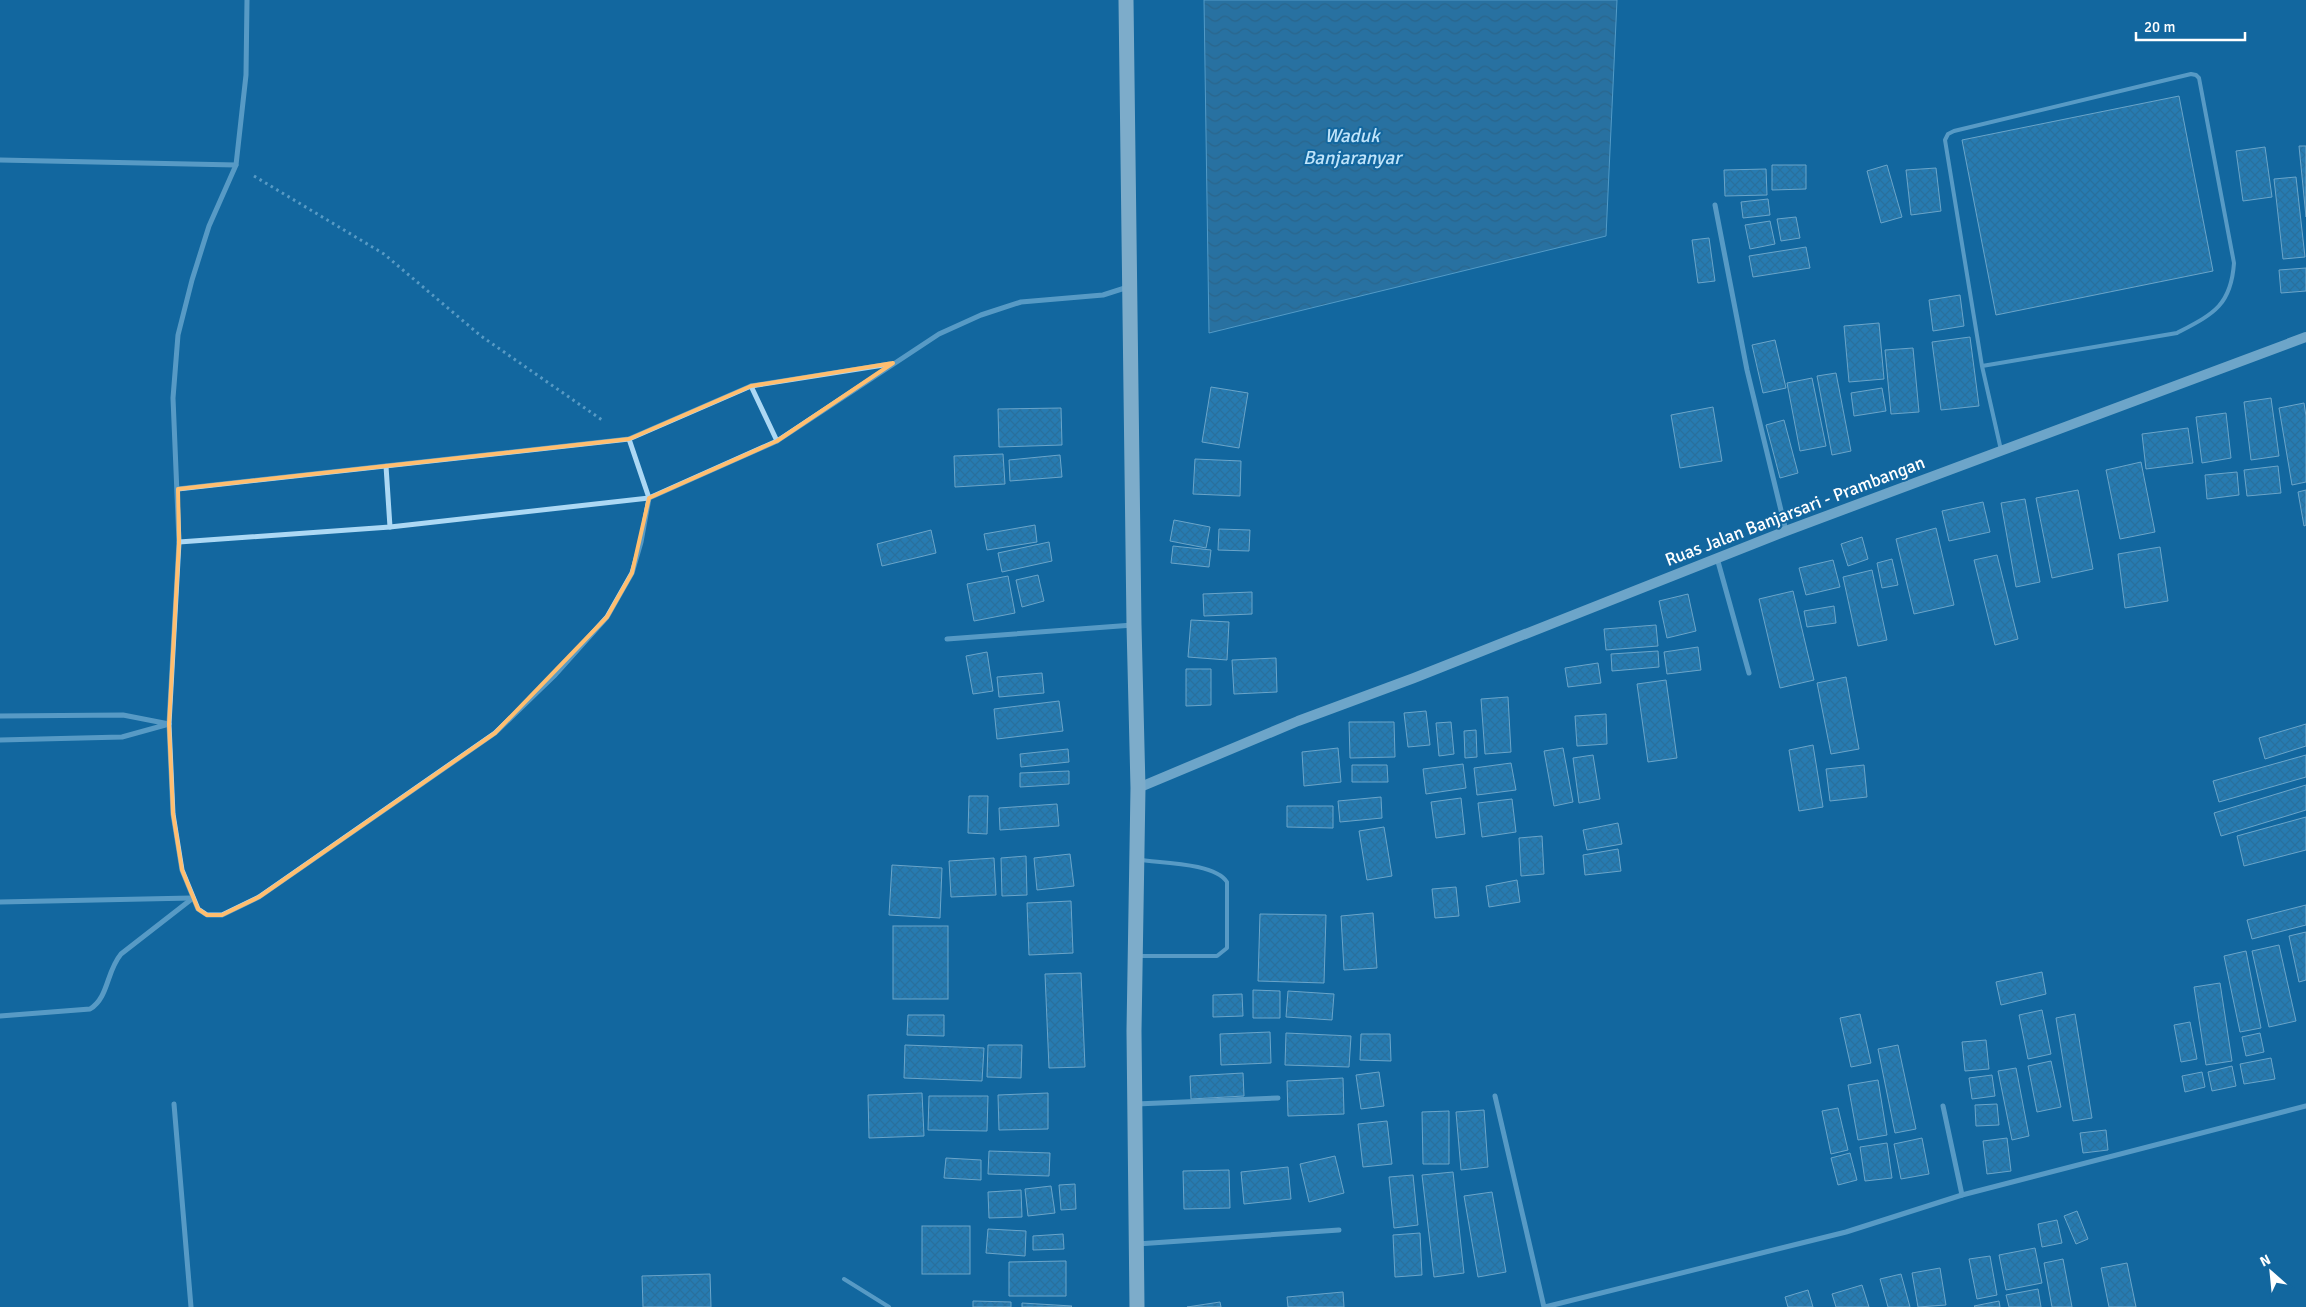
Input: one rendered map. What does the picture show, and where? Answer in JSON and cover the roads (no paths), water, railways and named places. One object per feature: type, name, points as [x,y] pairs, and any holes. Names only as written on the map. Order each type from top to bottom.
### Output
[{"type":"highway","points":[[1126,0],[1134,625],[1138,788],[1135,1104],[1137,1307]]},
{"type":"main road","name":"Ruas Jalan Banjarsari - Prambangan","points":[[1138,788],[1298,721],[1414,678],[1786,531],[2306,337]]},
{"type":"street","points":[[247,0],[246,75],[236,165],[209,226],[192,280],[178,335],[173,398],[179,542],[169,724],[173,814],[182,870],[198,909],[207,915],[222,915],[259,897],[495,732],[554,676],[606,617],[632,574],[642,542],[649,498],[629,439]]},
{"type":"street","points":[[0,160],[236,165]]},
{"type":"street","points":[[1715,206],[1747,370],[1786,531]]},
{"type":"street","points":[[179,542],[390,527],[649,498],[777,441],[939,334],[981,315],[1021,302],[1103,295],[1131,286]]},
{"type":"street","points":[[178,490],[629,439],[751,386],[893,363]]},
{"type":"street","points":[[751,386],[777,441]]},
{"type":"street","points":[[386,466],[390,527]]},
{"type":"street","points":[[1717,558],[1749,672]]},
{"type":"street","points":[[947,639],[1134,625]]},
{"type":"street","points":[[0,716],[123,715],[169,724]]},
{"type":"street","points":[[0,740],[122,737],[169,724]]},
{"type":"street","points":[[0,902],[193,898]]},
{"type":"street","points":[[0,1016],[90,1009],[101,999],[113,964],[121,954],[193,898]]},
{"type":"street","points":[[1495,1096],[1545,1307],[1846,1232],[1962,1195],[2306,1106]]},
{"type":"street","points":[[1135,1104],[1278,1098]]},
{"type":"street","points":[[174,1104],[191,1307]]},
{"type":"street","points":[[1943,1106],[1962,1195]]},
{"type":"street","points":[[1137,1244],[1339,1230]]},
{"type":"lane","points":[[1982,366],[2177,333],[2197,323],[2224,302],[2232,283],[2234,263],[2199,78],[2196,75],[2172,78],[1948,134],[1945,140],[1982,366],[2002,450]]},
{"type":"lane","points":[[1136,956],[1217,956],[1228,948],[1227,882],[1220,874],[1191,866],[1138,860]]},
{"type":"lane","points":[[844,1279],[889,1307]]},
{"type":"water","name":"Waduk Banjaranyar","points":[[1204,0],[1617,0],[1606,236],[1209,333]]}]
